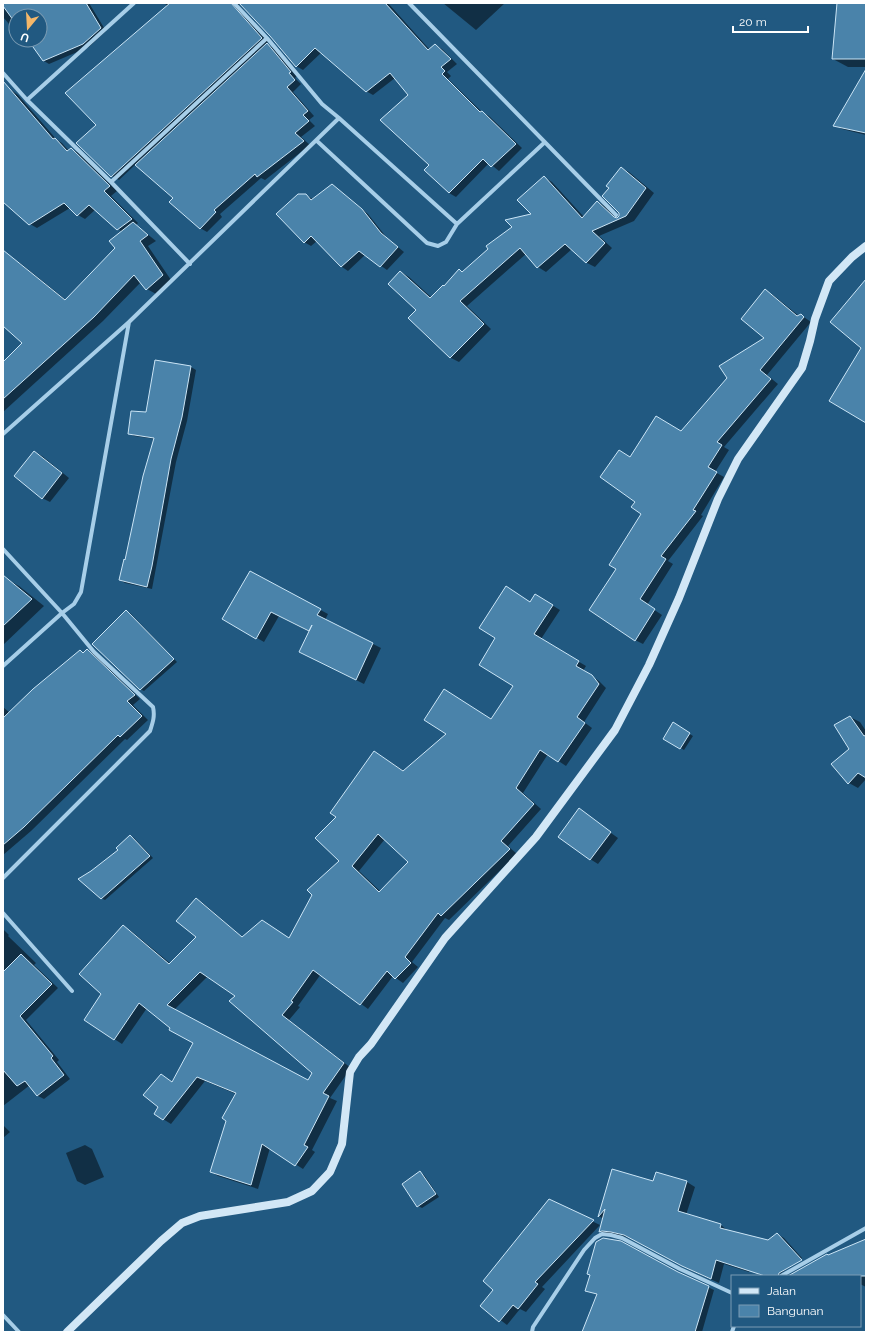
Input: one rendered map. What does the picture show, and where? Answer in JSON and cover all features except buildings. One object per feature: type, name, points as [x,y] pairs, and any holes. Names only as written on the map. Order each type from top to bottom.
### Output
[{"type":"street","points":[[27,100],[134,3]]},
{"type":"street","points":[[234,3],[267,38],[322,104],[457,224]]},
{"type":"street","points":[[409,3],[616,215]]},
{"type":"street","points":[[111,182],[267,38]]},
{"type":"street","points":[[3,73],[27,100],[111,182],[190,264]]},
{"type":"street","points":[[3,434],[129,322],[339,118]]},
{"type":"street","points":[[317,141],[427,243],[438,246],[446,242],[457,224],[545,142]]},
{"type":"street","points":[[67,1332],[161,1240],[182,1224],[200,1216],[288,1202],[312,1191],[330,1172],[342,1144],[350,1072],[358,1057],[371,1044],[445,938],[536,837],[615,730],[649,665],[670,618],[718,499],[738,459],[802,368],[815,319],[829,281],[852,257],[866,246]]},
{"type":"street","points":[[3,666],[62,612],[74,604],[81,592],[129,322]]},
{"type":"street","points":[[3,549],[62,612],[94,652],[153,707],[154,712],[154,720],[150,731],[3,878]]},
{"type":"street","points":[[3,913],[72,991]]},
{"type":"street","points":[[783,1275],[866,1228]]},
{"type":"street","points":[[532,1332],[533,1327],[584,1250],[595,1238],[602,1234],[622,1238],[680,1269],[731,1294]]},
{"type":"street","points":[[3,1315],[19,1332]]}]
